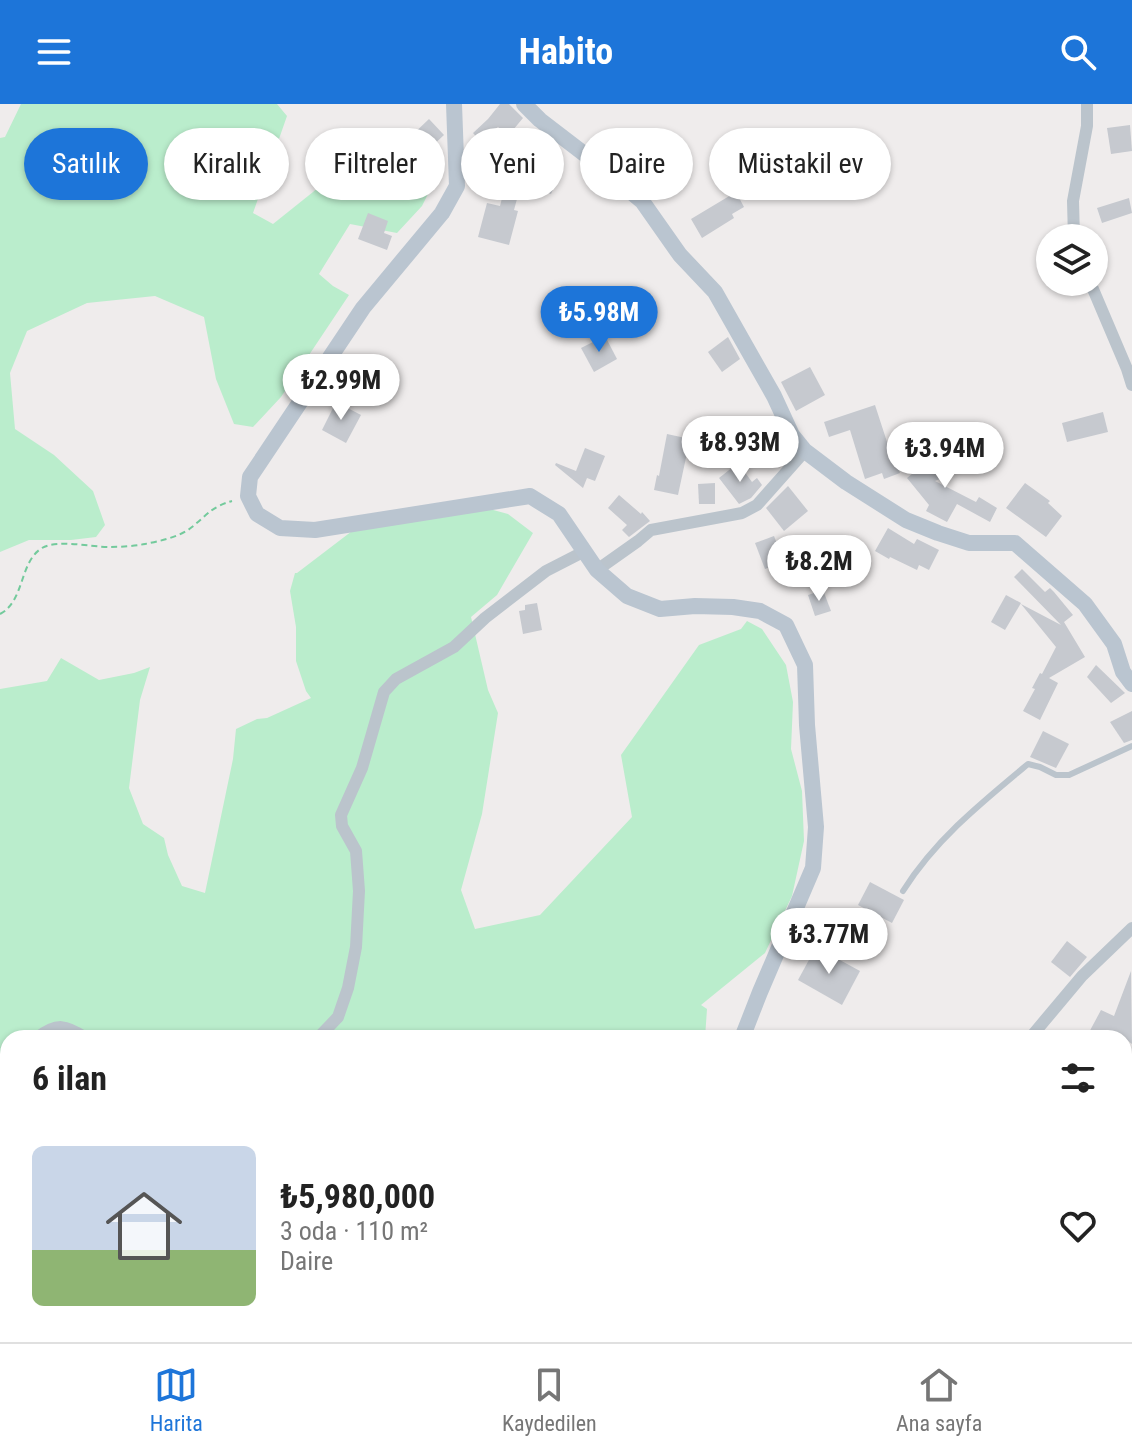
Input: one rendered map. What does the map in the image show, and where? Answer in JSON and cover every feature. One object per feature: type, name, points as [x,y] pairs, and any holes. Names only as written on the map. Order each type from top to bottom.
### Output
[{"type":"street","points":[[454,104],[457,186],[442,213],[363,308],[250,477],[248,496],[257,514],[280,528],[315,530],[530,496],[559,514],[597,570],[627,596],[660,609],[733,607],[760,611],[786,625],[805,665],[816,827],[813,868],[745,1030]]},
{"type":"street","points":[[524,104],[642,201],[680,255],[715,292],[774,396],[792,435],[805,451],[846,482],[906,520],[969,543],[1015,543],[1085,604],[1114,644],[1123,672],[1132,684]]},
{"type":"street","points":[[1074,224],[1073,201],[1087,126],[1087,104]]},
{"type":"street","points":[[1096,296],[1132,385]]},
{"type":"street","points":[[597,570],[651,530],[742,513],[757,505],[805,451]]},
{"type":"street","points":[[326,1030],[338,1017],[348,988],[356,947],[359,891],[356,851],[342,826],[341,815],[362,768],[384,692],[396,679],[454,647],[485,618],[546,571],[585,551]]},
{"type":"street","points":[[1037,1030],[1082,976],[1132,928]]},
{"type":"street","points":[[47,1030],[58,1026],[73,1030]]},
{"type":"lane","points":[[903,891],[938,843],[1028,764],[1056,775],[1069,775],[1132,746]]},
{"type":"path","points":[[0,614],[10,607],[32,558],[45,547],[54,543],[111,547],[171,537],[190,529],[217,505],[248,496]]},
{"type":"green space","points":[[21,104],[277,104],[287,116],[283,128],[164,128],[164,200],[258,200],[253,213],[273,224],[305,198],[425,200],[397,233],[350,224],[319,274],[349,295],[281,397],[253,427],[234,424],[216,379],[204,317],[155,296],[87,303],[27,331],[10,373],[15,429],[54,455],[93,491],[105,525],[96,537],[29,540],[0,552],[0,138],[5,137]]},
{"type":"green space","points":[[486,508],[508,514],[533,533],[497,595],[471,617],[488,690],[498,713],[482,814],[461,890],[475,929],[540,915],[632,817],[621,755],[699,645],[741,629],[747,621],[762,629],[786,665],[793,702],[791,749],[802,791],[804,841],[792,896],[765,953],[701,1005],[707,1009],[706,1030],[0,1030],[0,689],[47,681],[61,658],[99,680],[150,667],[140,700],[129,788],[143,824],[164,838],[182,886],[205,893],[233,759],[236,729],[311,698],[296,661],[296,627],[290,591],[295,573],[356,528]]},
{"type":"building","points":[[500,104],[509,104],[523,118],[515,128],[478,128]]},
{"type":"building","points":[[429,119],[437,128],[420,128]]},
{"type":"building","points":[[1130,125],[1132,151],[1111,154],[1107,128]]},
{"type":"building","points":[[1129,198],[1132,213],[1102,223],[1097,208]]},
{"type":"building","points":[[502,200],[517,200],[514,210],[518,211],[509,245],[478,237],[487,203],[500,206]]},
{"type":"building","points":[[723,200],[740,200],[744,207],[732,214],[734,218],[702,238],[691,219]]},
{"type":"building","points":[[368,213],[388,221],[384,233],[392,236],[387,250],[358,239]]},
{"type":"building","points":[[605,336],[617,359],[594,372],[581,348]]},
{"type":"building","points":[[728,337],[740,359],[722,372],[708,352]]},
{"type":"building","points":[[810,367],[825,395],[796,411],[781,382]]},
{"type":"building","points":[[336,402],[361,415],[346,443],[322,430]]},
{"type":"building","points":[[875,405],[888,445],[921,435],[924,445],[894,456],[900,473],[884,479],[882,473],[865,479],[850,430],[829,437],[824,422]]},
{"type":"building","points":[[1103,412],[1108,432],[1067,442],[1062,423]]},
{"type":"building","points":[[667,434],[690,439],[678,495],[654,490]]},
{"type":"building","points":[[945,447],[956,472],[935,481],[976,502],[979,497],[997,508],[990,522],[957,504],[947,522],[926,511],[929,505],[907,478]]},
{"type":"building","points":[[585,448],[605,456],[595,481],[587,478],[583,488],[555,465],[576,471]]},
{"type":"building","points":[[738,463],[752,482],[757,478],[762,485],[751,498],[739,504],[719,478]]},
{"type":"building","points":[[715,483],[715,504],[699,504],[698,484]]},
{"type":"building","points":[[1025,483],[1050,501],[1048,503],[1062,516],[1046,537],[1006,508]]},
{"type":"building","points":[[788,486],[808,511],[784,531],[766,508]]},
{"type":"building","points":[[619,495],[650,521],[629,537],[622,530],[627,525],[608,508]]},
{"type":"building","points":[[888,528],[914,544],[917,539],[939,550],[929,570],[919,565],[917,570],[875,551]]},
{"type":"building","points":[[774,536],[784,562],[765,569],[755,543]]},
{"type":"building","points":[[826,536],[840,566],[821,575],[806,545]]},
{"type":"building","points":[[1022,569],[1045,592],[1050,588],[1073,615],[1064,622],[1085,657],[1049,678],[1058,683],[1040,720],[1023,711],[1035,689],[1032,688],[1056,647],[1021,604],[1061,625],[1014,577]]},
{"type":"building","points":[[823,590],[831,611],[815,616],[808,595]]},
{"type":"building","points":[[1006,595],[1021,603],[1005,630],[991,622]]},
{"type":"building","points":[[537,603],[542,630],[523,634],[519,611],[525,610],[525,605]]},
{"type":"building","points":[[1096,665],[1125,693],[1111,703],[1087,677]]},
{"type":"building","points":[[1132,711],[1132,740],[1124,743],[1110,722]]},
{"type":"building","points":[[1043,731],[1069,744],[1056,768],[1030,757]]},
{"type":"building","points":[[870,882],[904,900],[892,923],[858,905]]},
{"type":"building","points":[[1067,941],[1087,957],[1070,977],[1051,962]]},
{"type":"building","points":[[816,947],[860,971],[842,1005],[798,980]]},
{"type":"building","points":[[1131,971],[1132,1030],[1090,1030],[1101,1010],[1114,1016]]}]
